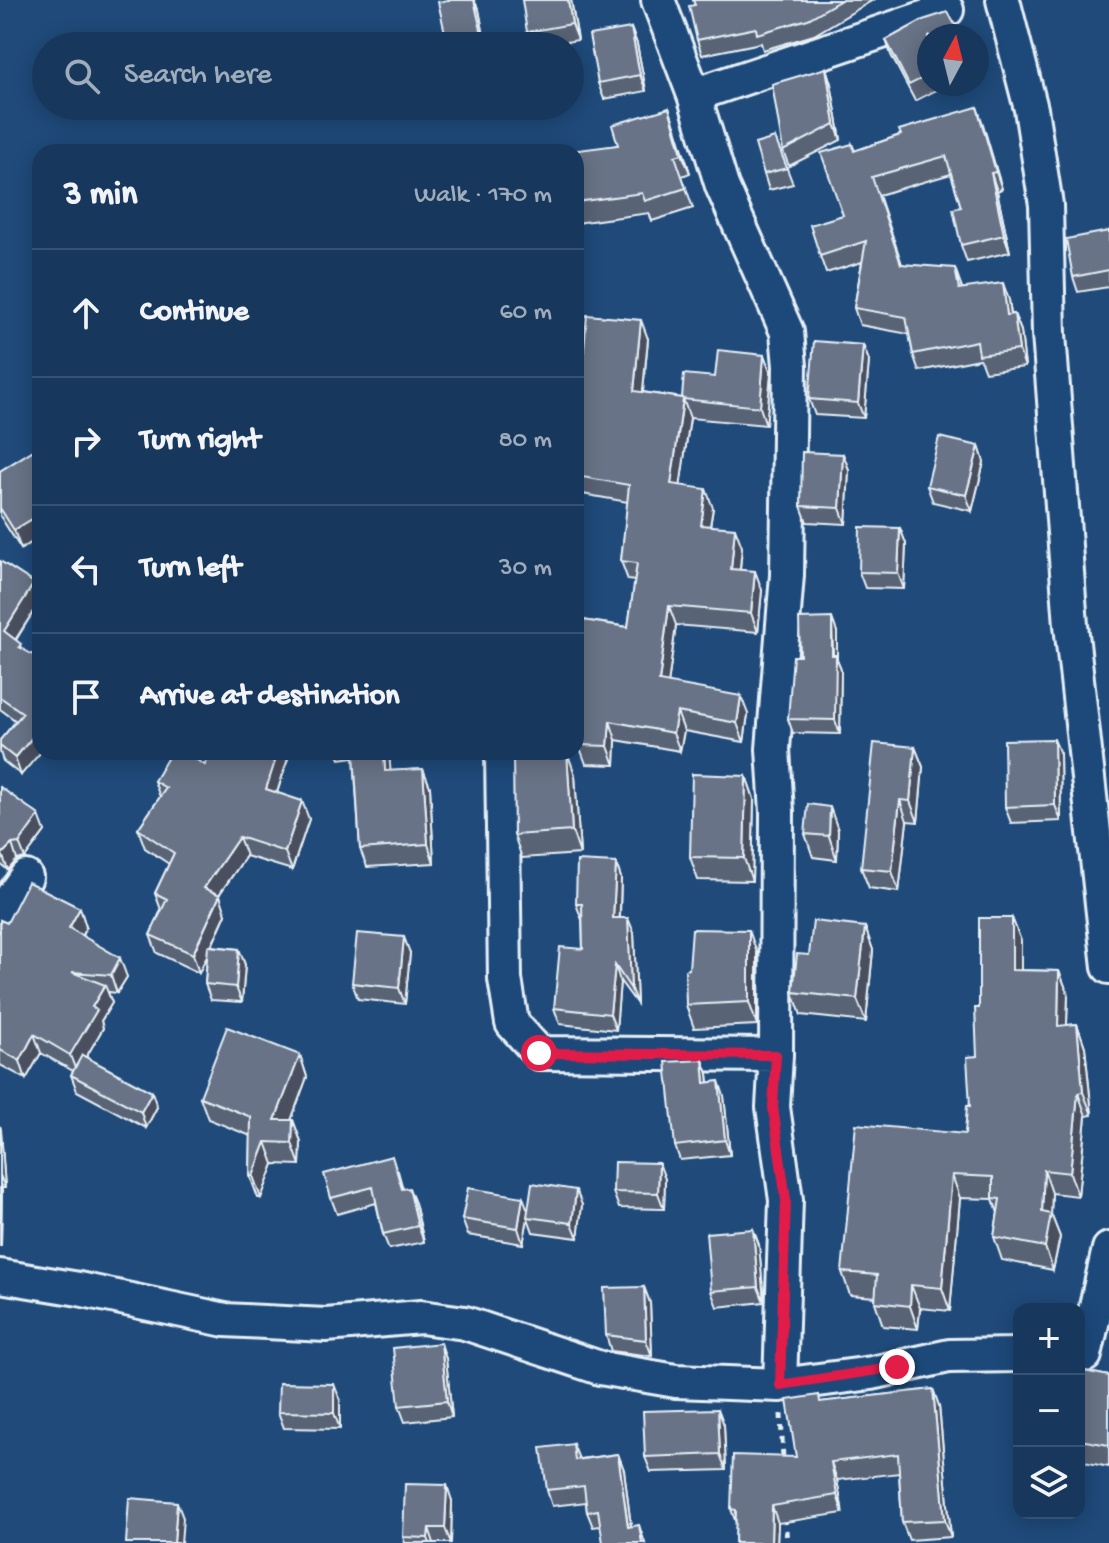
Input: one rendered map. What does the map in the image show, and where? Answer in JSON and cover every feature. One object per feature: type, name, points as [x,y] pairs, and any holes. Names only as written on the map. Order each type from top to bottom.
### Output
[{"type":"street","points":[[658,0],[694,95],[722,186],[787,332],[790,366],[787,575],[773,749],[777,812],[773,1107],[786,1200],[780,1385]]},
{"type":"street","points":[[1003,0],[1031,109],[1046,205],[1049,334],[1071,625],[1109,967]]},
{"type":"street","points":[[694,95],[947,10]]},
{"type":"street","points":[[502,760],[505,979],[512,1023],[539,1053],[776,1055]]},
{"type":"street","points":[[0,914],[26,877]]},
{"type":"street","points":[[1091,1357],[1109,1249]]},
{"type":"street","points":[[0,1276],[79,1289],[225,1320],[326,1325],[421,1317],[465,1323],[600,1368],[676,1381],[780,1385],[872,1373],[949,1356],[1013,1355]]},
{"type":"path","points":[[780,1385],[783,1475]]},
{"type":"path","points":[[785,1516],[787,1543]]},
{"type":"building","points":[[474,0],[481,32],[445,32],[438,2]]},
{"type":"building","points":[[522,0],[568,0],[572,24],[527,32]]},
{"type":"building","points":[[693,0],[841,0],[808,19],[757,34],[756,28],[697,40],[689,6],[695,5]]},
{"type":"building","points":[[948,12],[954,24],[917,24],[917,81],[909,85],[886,40],[923,20]]},
{"type":"building","points":[[631,28],[640,75],[598,83],[589,35]]},
{"type":"building","points":[[826,68],[835,124],[783,151],[772,84]]},
{"type":"building","points":[[977,107],[996,172],[991,173],[1004,235],[961,245],[953,209],[961,207],[946,156],[872,177],[901,264],[955,268],[959,289],[1003,283],[1007,315],[1014,314],[1019,350],[979,355],[977,341],[913,354],[906,317],[854,308],[866,241],[820,256],[810,225],[843,215],[821,153],[852,144],[854,151],[901,135],[899,130]]},
{"type":"building","points":[[669,108],[682,154],[675,156],[686,188],[645,201],[642,193],[584,201],[584,149],[618,145],[612,125]]},
{"type":"building","points":[[775,138],[787,168],[764,174],[755,144]]},
{"type":"building","points":[[1109,231],[1109,270],[1073,277],[1066,239]]},
{"type":"building","points":[[587,315],[641,320],[634,391],[682,398],[684,374],[715,377],[718,350],[764,355],[760,407],[683,399],[671,484],[706,489],[701,525],[735,528],[731,569],[755,571],[751,613],[669,606],[659,681],[741,696],[737,723],[677,712],[673,733],[610,721],[608,746],[584,745],[584,620],[628,627],[637,563],[621,561],[629,485],[584,477]]},
{"type":"building","points":[[814,341],[863,345],[858,403],[809,399]]},
{"type":"building","points":[[939,437],[979,446],[966,495],[927,486]]},
{"type":"building","points":[[32,451],[32,519],[14,530],[0,508],[0,471]]},
{"type":"building","points":[[802,452],[843,454],[840,508],[801,506]]},
{"type":"building","points":[[860,527],[900,528],[898,573],[859,572]]},
{"type":"building","points":[[0,561],[32,582],[4,631],[21,644],[19,647],[32,654],[32,738],[15,758],[0,746],[0,740],[23,713],[0,697]]},
{"type":"building","points":[[832,618],[832,655],[836,655],[835,720],[788,719],[793,656],[800,656],[799,619]]},
{"type":"building","points":[[1054,739],[1055,805],[1005,807],[1004,740]]},
{"type":"building","points":[[874,743],[915,747],[910,801],[900,800],[892,871],[861,868]]},
{"type":"building","points":[[166,760],[197,760],[205,765],[208,760],[275,760],[266,789],[302,801],[285,852],[239,837],[204,888],[220,895],[193,954],[150,935],[167,899],[155,893],[174,853],[138,829],[166,788],[154,781]]},
{"type":"building","points":[[354,760],[384,760],[385,771],[423,769],[428,844],[360,849]]},
{"type":"building","points":[[513,760],[568,760],[572,831],[514,835]]},
{"type":"building","points":[[692,774],[746,776],[744,858],[690,857]]},
{"type":"building","points":[[0,787],[39,815],[19,843],[12,844],[2,854],[0,852]]},
{"type":"building","points":[[808,804],[830,807],[829,836],[805,834]]},
{"type":"building","points":[[577,861],[616,863],[613,918],[628,918],[631,989],[615,965],[610,1014],[554,1008],[560,947],[583,949],[582,904],[576,904]]},
{"type":"building","points":[[28,882],[80,908],[69,928],[120,958],[111,975],[72,972],[105,985],[92,1007],[97,1010],[70,1055],[34,1034],[20,1061],[0,1050],[0,920],[7,923]]},
{"type":"building","points":[[979,918],[1012,918],[1012,970],[1059,971],[1058,1026],[1077,1024],[1083,1092],[1078,1093],[1070,1173],[1044,1170],[1042,1212],[1051,1214],[1045,1247],[994,1237],[1000,1199],[993,1198],[993,1177],[952,1175],[942,1288],[911,1285],[910,1306],[875,1302],[877,1275],[842,1272],[856,1124],[965,1134],[967,1106],[970,1106],[967,1057],[977,1056],[975,1008],[979,1008]]},
{"type":"building","points":[[813,921],[865,927],[857,999],[793,992],[797,954],[809,955]]},
{"type":"building","points":[[692,929],[749,930],[749,1002],[686,1005],[685,970],[689,969]]},
{"type":"building","points":[[357,933],[404,937],[399,988],[352,983]]},
{"type":"building","points":[[208,946],[239,949],[236,987],[205,984]]},
{"type":"building","points":[[227,1027],[300,1055],[275,1120],[293,1120],[292,1143],[266,1142],[253,1176],[250,1176],[251,1117],[200,1097]]},
{"type":"building","points":[[82,1055],[152,1092],[141,1112],[71,1075]]},
{"type":"building","points":[[703,1060],[705,1083],[719,1081],[725,1140],[675,1146],[666,1062]]},
{"type":"building","points":[[392,1156],[402,1189],[409,1188],[418,1226],[383,1234],[373,1187],[331,1198],[324,1174]]},
{"type":"building","points":[[614,1162],[659,1163],[658,1193],[613,1192]]},
{"type":"building","points":[[532,1183],[576,1190],[572,1223],[527,1217]]},
{"type":"building","points":[[468,1188],[523,1197],[518,1228],[462,1219]]},
{"type":"building","points":[[753,1229],[758,1287],[711,1291],[706,1233]]},
{"type":"building","points":[[644,1287],[646,1340],[606,1335],[604,1288]]},
{"type":"building","points":[[441,1343],[447,1401],[399,1406],[393,1348]]},
{"type":"building","points":[[1085,1371],[1109,1376],[1109,1445],[1085,1441]]},
{"type":"building","points":[[279,1383],[334,1384],[334,1413],[278,1412]]},
{"type":"building","points":[[933,1389],[945,1520],[902,1522],[898,1454],[831,1462],[837,1495],[772,1506],[771,1543],[735,1543],[736,1510],[731,1509],[733,1455],[796,1457],[787,1400],[819,1395],[820,1402]]},
{"type":"building","points":[[718,1409],[720,1454],[645,1457],[643,1411]]},
{"type":"building","points":[[573,1444],[575,1460],[618,1454],[628,1527],[639,1525],[642,1543],[603,1543],[598,1510],[587,1512],[584,1486],[547,1490],[541,1448]]},
{"type":"building","points":[[405,1484],[447,1485],[445,1528],[429,1528],[428,1538],[403,1537]]},
{"type":"building","points":[[129,1498],[177,1502],[174,1543],[126,1543]]},
{"type":"route","points":[[539,1053],[776,1055],[773,1107],[786,1200],[780,1385],[897,1367]]}]
